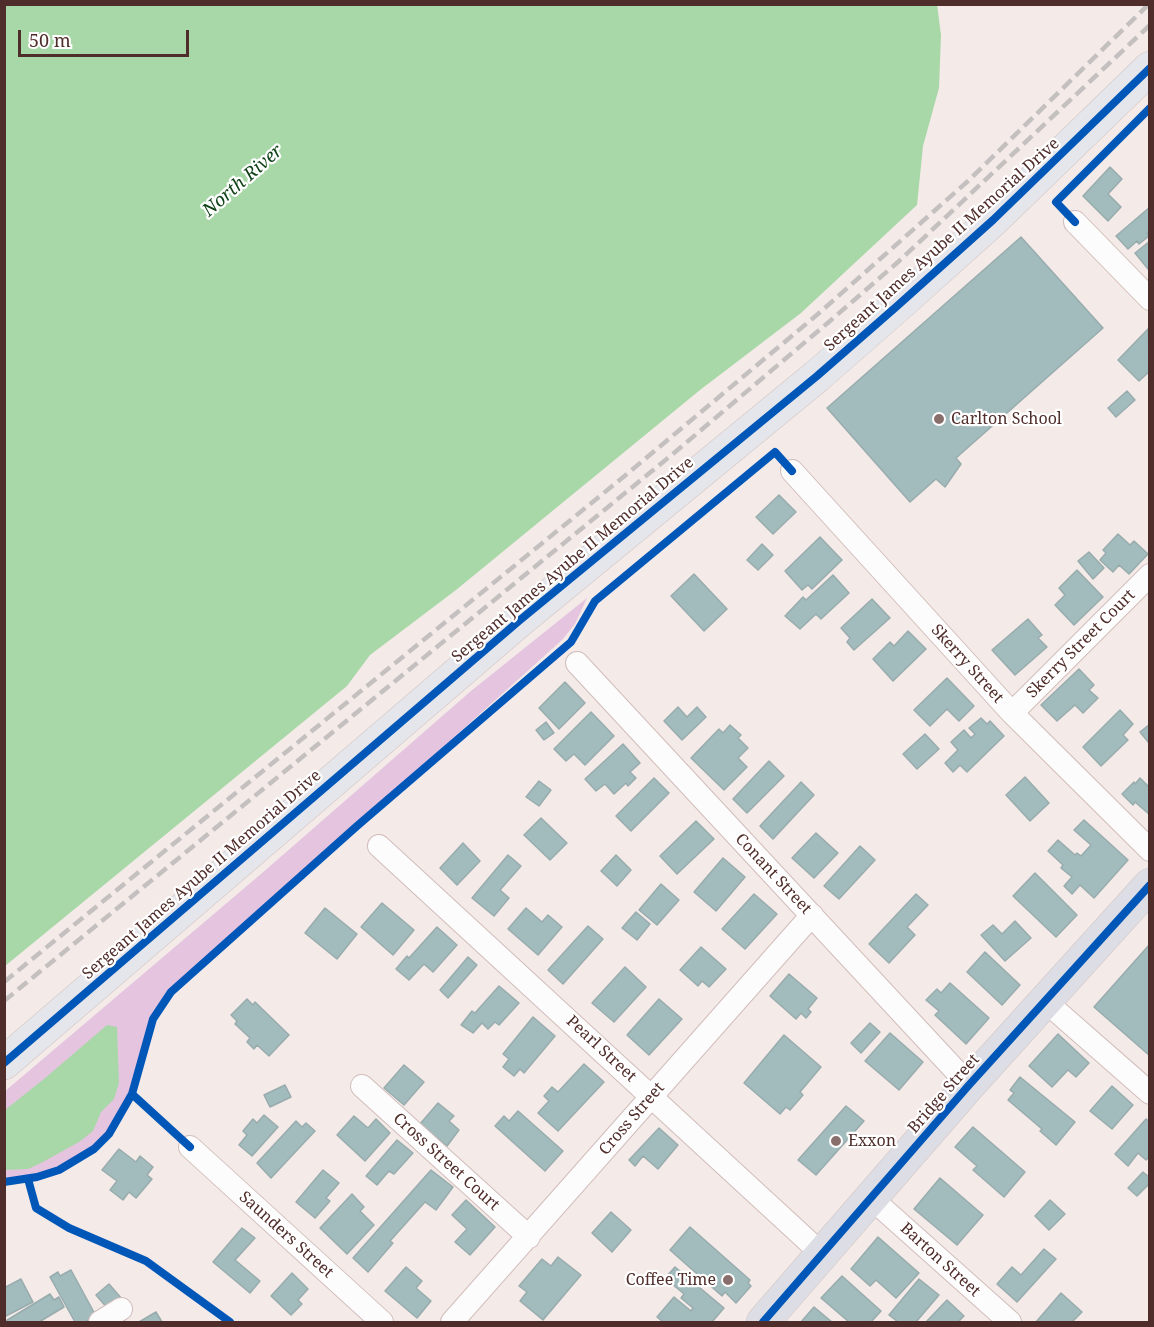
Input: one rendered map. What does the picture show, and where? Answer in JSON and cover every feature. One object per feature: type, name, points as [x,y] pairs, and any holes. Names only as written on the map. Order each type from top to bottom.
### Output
[{"type":"highway","name":"Bridge Street","points":[[762,1323],[969,1085],[1149,885]]},
{"type":"main road","name":"Sergeant James Ayube II Memorial Drive","points":[[4,1063],[520,620],[843,353],[993,220],[1149,68]]},
{"type":"street","points":[[1075,222],[1149,299]]},
{"type":"street","name":"Skerry Street","points":[[792,471],[1012,713],[1149,850]]},
{"type":"street","name":"Skerry Street Court","points":[[1012,713],[1149,575]]},
{"type":"street","name":"Conant Street","points":[[577,663],[969,1085]]},
{"type":"street","name":"Pearl Street","points":[[379,846],[822,1254]]},
{"type":"street","name":"Cross Street","points":[[452,1323],[812,915]]},
{"type":"street","points":[[1045,1001],[1149,1093]]},
{"type":"street","name":"Cross Street Court","points":[[362,1086],[529,1237]]},
{"type":"street","name":"Saunders Street","points":[[190,1147],[382,1323]]},
{"type":"street","name":"Barton Street","points":[[871,1198],[1010,1323]]},
{"type":"street","points":[[100,1323],[121,1309]]},
{"type":"shaded area","points":[[587,598],[575,624],[562,640],[171,992],[153,1019],[132,1094],[109,1134],[94,1149],[59,1170],[37,1177],[5,1182],[4,1092],[261,874],[471,691]]},
{"type":"water","name":"North River","points":[[937,4],[941,35],[939,88],[923,146],[917,205],[801,313],[700,390],[456,590],[370,655],[347,686],[5,966],[5,5]]},
{"type":"water","points":[[107,1025],[117,1027],[119,1083],[114,1099],[101,1112],[93,1131],[79,1142],[28,1169],[5,1170],[5,1110]]},
{"type":"building","points":[[1110,167],[1122,179],[1108,194],[1121,207],[1108,221],[1083,196]]},
{"type":"building","points":[[1150,207],[1150,230],[1147,233],[1149,236],[1139,244],[1137,241],[1128,249],[1116,236]]},
{"type":"building","points":[[1021,237],[1103,328],[956,458],[961,464],[945,487],[936,479],[910,502],[827,408]]},
{"type":"building","points":[[1150,241],[1150,267],[1148,269],[1135,253]]},
{"type":"building","points":[[1148,329],[1150,371],[1139,381],[1118,360]]},
{"type":"building","points":[[1127,391],[1135,400],[1116,417],[1108,408]]},
{"type":"building","points":[[779,495],[796,512],[773,534],[756,517]]},
{"type":"building","points":[[1118,534],[1130,545],[1134,541],[1148,554],[1129,574],[1119,565],[1113,572],[1100,560],[1106,553],[1103,550]]},
{"type":"building","points":[[820,537],[842,560],[812,589],[808,585],[802,590],[785,571]]},
{"type":"building","points":[[762,544],[773,555],[758,570],[747,560]]},
{"type":"building","points":[[1089,552],[1104,568],[1093,579],[1078,561]]},
{"type":"building","points":[[1077,570],[1103,597],[1074,625],[1055,605],[1065,595],[1059,588]]},
{"type":"building","points":[[694,574],[727,609],[704,631],[671,596]]},
{"type":"building","points":[[833,575],[849,593],[821,619],[816,614],[800,629],[785,616],[803,597],[806,600]]},
{"type":"building","points":[[872,599],[890,618],[854,650],[847,642],[850,638],[841,628]]},
{"type":"building","points":[[1028,619],[1042,635],[1038,638],[1047,647],[1015,675],[992,650]]},
{"type":"building","points":[[908,631],[926,649],[893,681],[873,659],[890,642],[894,646]]},
{"type":"building","points":[[1079,669],[1094,685],[1089,690],[1098,698],[1083,713],[1075,705],[1057,721],[1041,705]]},
{"type":"building","points":[[947,678],[974,706],[959,721],[947,709],[930,726],[914,710]]},
{"type":"building","points":[[565,682],[585,703],[559,729],[539,708]]},
{"type":"building","points":[[678,707],[687,717],[697,707],[706,717],[682,740],[664,721]]},
{"type":"building","points":[[1120,710],[1133,724],[1123,735],[1128,740],[1101,766],[1083,747]]},
{"type":"building","points":[[591,712],[614,736],[585,765],[574,754],[566,761],[554,749]]},
{"type":"building","points":[[981,718],[987,724],[990,721],[1004,736],[967,772],[960,765],[953,772],[945,763],[958,750],[951,742],[964,730],[971,738],[975,734],[969,728]]},
{"type":"building","points":[[546,722],[554,733],[544,740],[536,730]]},
{"type":"building","points":[[1150,724],[1150,742],[1149,743],[1140,732]]},
{"type":"building","points":[[730,725],[741,735],[738,738],[748,748],[738,758],[747,767],[724,790],[691,758],[719,729],[723,733]]},
{"type":"building","points":[[925,734],[939,749],[917,769],[903,754]]},
{"type":"building","points":[[623,744],[640,763],[630,772],[636,778],[628,786],[626,783],[614,794],[605,784],[596,791],[585,779]]},
{"type":"building","points":[[769,761],[784,776],[747,813],[733,799]]},
{"type":"building","points":[[1025,777],[1049,803],[1030,821],[1006,795]]},
{"type":"building","points":[[654,778],[669,793],[631,831],[616,816]]},
{"type":"building","points":[[1140,778],[1148,786],[1150,784],[1150,815],[1135,802],[1133,805],[1122,794]]},
{"type":"building","points":[[539,781],[551,790],[539,806],[526,797]]},
{"type":"building","points":[[801,782],[814,795],[773,839],[760,826]]},
{"type":"building","points":[[541,818],[567,843],[550,860],[524,835]]},
{"type":"building","points":[[1084,820],[1128,860],[1094,898],[1080,885],[1072,894],[1064,886],[1072,877],[1061,868],[1063,865],[1048,851],[1058,840],[1075,855],[1077,853],[1081,856],[1091,845],[1074,830]]},
{"type":"building","points":[[696,821],[714,839],[677,874],[660,856]]},
{"type":"building","points":[[816,833],[838,853],[814,878],[792,858]]},
{"type":"building","points":[[463,843],[480,861],[457,885],[440,868]]},
{"type":"building","points":[[860,846],[875,860],[839,899],[824,886]]},
{"type":"building","points":[[508,855],[521,866],[500,890],[509,898],[494,916],[472,898]]},
{"type":"building","points":[[616,855],[631,870],[617,886],[601,871]]},
{"type":"building","points":[[723,858],[745,877],[716,911],[694,892]]},
{"type":"building","points":[[1035,873],[1077,915],[1056,937],[1013,896]]},
{"type":"building","points":[[661,884],[679,900],[657,925],[639,910]]},
{"type":"building","points":[[754,894],[777,914],[745,949],[722,929]]},
{"type":"building","points":[[916,894],[928,905],[907,927],[915,935],[889,963],[869,944]]},
{"type":"building","points":[[382,903],[414,930],[393,955],[361,927]]},
{"type":"building","points":[[325,908],[357,934],[337,959],[305,933]]},
{"type":"building","points":[[526,908],[542,922],[548,915],[562,927],[538,955],[508,929]]},
{"type":"building","points":[[636,912],[650,924],[637,940],[622,928]]},
{"type":"building","points":[[1015,921],[1031,938],[1005,961],[981,935],[993,925],[1002,934]]},
{"type":"building","points":[[588,926],[603,939],[563,984],[548,970]]},
{"type":"building","points":[[437,927],[457,945],[433,972],[424,964],[409,980],[396,969]]},
{"type":"building","points":[[1150,944],[1150,1056],[1094,1007]]},
{"type":"building","points":[[701,947],[726,969],[709,987],[702,981],[698,986],[680,970]]},
{"type":"building","points":[[985,952],[1020,985],[1002,1005],[967,972]]},
{"type":"building","points":[[468,957],[477,965],[448,998],[440,990]]},
{"type":"building","points":[[625,967],[646,987],[614,1022],[592,1003]]},
{"type":"building","points":[[789,974],[817,998],[808,1009],[811,1012],[806,1018],[801,1013],[796,1019],[770,996]]},
{"type":"building","points":[[950,983],[989,1018],[966,1044],[935,1015],[939,1011],[926,1000],[937,989],[941,993]]},
{"type":"building","points":[[499,986],[519,1003],[499,1025],[495,1022],[488,1029],[482,1023],[473,1033],[461,1025],[472,1011],[475,1013]]},
{"type":"building","points":[[247,999],[253,1005],[255,1002],[289,1035],[269,1056],[257,1045],[254,1049],[247,1042],[250,1038],[235,1024],[237,1021],[231,1015]]},
{"type":"building","points":[[659,999],[682,1019],[649,1055],[627,1035]]},
{"type":"building","points":[[533,1017],[555,1036],[524,1073],[520,1069],[514,1076],[503,1067],[509,1059],[503,1054]]},
{"type":"building","points":[[870,1023],[880,1032],[861,1053],[851,1043]]},
{"type":"building","points":[[890,1033],[923,1062],[899,1090],[865,1061]]},
{"type":"building","points":[[1058,1034],[1089,1063],[1076,1077],[1068,1070],[1052,1087],[1029,1066]]},
{"type":"building","points":[[784,1035],[821,1067],[800,1092],[803,1095],[790,1110],[786,1107],[780,1114],[744,1083]]},
{"type":"building","points":[[584,1064],[604,1082],[558,1131],[538,1113],[549,1101],[544,1096],[552,1087],[558,1092]]},
{"type":"building","points":[[404,1065],[424,1082],[404,1105],[384,1088]]},
{"type":"building","points":[[1020,1077],[1075,1122],[1056,1145],[1040,1131],[1042,1129],[1008,1100],[1014,1093],[1010,1090]]},
{"type":"building","points":[[285,1085],[291,1097],[270,1107],[264,1095]]},
{"type":"building","points":[[1112,1086],[1133,1105],[1112,1129],[1090,1111]]},
{"type":"building","points":[[438,1103],[454,1116],[449,1121],[459,1130],[447,1146],[420,1124]]},
{"type":"building","points":[[846,1106],[864,1121],[816,1175],[798,1160]]},
{"type":"building","points":[[518,1111],[563,1151],[545,1171],[495,1126],[504,1116],[509,1121]]},
{"type":"building","points":[[264,1115],[278,1127],[252,1156],[239,1145],[247,1135],[243,1131],[253,1119],[257,1123]]},
{"type":"building","points":[[354,1116],[368,1128],[376,1119],[390,1133],[365,1161],[337,1135]]},
{"type":"building","points":[[1146,1119],[1150,1122],[1150,1156],[1146,1160],[1138,1153],[1128,1166],[1115,1154]]},
{"type":"building","points":[[296,1121],[302,1127],[306,1123],[315,1131],[271,1178],[257,1163]]},
{"type":"building","points":[[973,1127],[1025,1172],[1004,1197],[973,1170],[977,1166],[955,1147]]},
{"type":"building","points":[[659,1128],[678,1145],[658,1169],[643,1156],[635,1166],[629,1160]]},
{"type":"building","points":[[397,1140],[413,1153],[394,1174],[389,1171],[377,1185],[366,1176]]},
{"type":"building","points":[[119,1149],[136,1162],[140,1156],[153,1167],[147,1175],[152,1179],[136,1198],[129,1192],[123,1200],[110,1190],[117,1181],[102,1170]]},
{"type":"building","points":[[323,1170],[339,1183],[326,1198],[330,1201],[315,1218],[296,1202]]},
{"type":"building","points":[[431,1170],[453,1187],[436,1210],[425,1202],[390,1241],[393,1243],[368,1272],[353,1258]]},
{"type":"building","points":[[1143,1172],[1150,1178],[1150,1183],[1137,1196],[1128,1188]]},
{"type":"building","points":[[940,1178],[983,1215],[957,1245],[914,1209]]},
{"type":"building","points":[[352,1194],[364,1207],[360,1211],[374,1225],[347,1254],[320,1228]]},
{"type":"building","points":[[466,1200],[495,1227],[470,1255],[455,1242],[467,1229],[452,1215]]},
{"type":"building","points":[[1050,1200],[1065,1214],[1049,1230],[1035,1216]]},
{"type":"building","points":[[611,1212],[631,1230],[612,1252],[592,1233]]},
{"type":"building","points":[[690,1227],[750,1280],[748,1283],[751,1286],[736,1303],[725,1292],[722,1296],[670,1250]]},
{"type":"building","points":[[242,1228],[255,1238],[235,1260],[260,1281],[250,1293],[213,1262]]},
{"type":"building","points":[[878,1237],[919,1273],[896,1298],[876,1280],[870,1286],[851,1269]]},
{"type":"building","points":[[1044,1249],[1056,1259],[1017,1302],[997,1284],[1012,1267],[1021,1275]]},
{"type":"building","points":[[558,1257],[581,1275],[543,1320],[520,1301],[527,1292],[519,1286],[542,1259],[551,1266]]},
{"type":"building","points":[[406,1267],[422,1281],[416,1288],[431,1301],[417,1318],[385,1291]]},
{"type":"building","points":[[675,1267],[724,1308],[712,1322],[663,1322],[657,1317],[674,1297],[691,1311],[693,1308],[681,1298],[684,1294],[665,1278]]},
{"type":"building","points":[[71,1270],[96,1316],[85,1322],[75,1322],[50,1277],[58,1272],[60,1276]]},
{"type":"building","points":[[292,1273],[308,1289],[298,1300],[302,1304],[291,1315],[271,1296]]},
{"type":"building","points":[[842,1276],[881,1311],[871,1322],[849,1322],[821,1298]]},
{"type":"building","points":[[21,1279],[33,1302],[4,1317],[4,1288]]},
{"type":"building","points":[[919,1279],[939,1295],[916,1322],[898,1322],[889,1315]]},
{"type":"building","points":[[109,1284],[122,1299],[109,1310],[96,1295]]},
{"type":"building","points":[[1061,1293],[1082,1312],[1072,1322],[1036,1322]]},
{"type":"building","points":[[50,1294],[54,1300],[59,1297],[64,1307],[39,1322],[4,1322]]},
{"type":"building","points":[[947,1300],[964,1316],[958,1322],[926,1322]]},
{"type":"building","points":[[814,1307],[832,1322],[801,1322]]},
{"type":"building","points":[[156,1312],[162,1322],[139,1322]]},
{"type":"railway","points":[[4,982],[627,474],[818,314],[968,181],[1149,4]]},
{"type":"railway","points":[[4,1001],[674,453],[830,321],[898,262],[1150,25]]},
{"type":"cycle path","points":[[4,1063],[520,620],[817,376],[993,220],[1150,68]]},
{"type":"cycle path","points":[[1075,222],[1056,202],[1150,108]]},
{"type":"cycle path","points":[[4,1182],[37,1177],[59,1170],[94,1149],[109,1134],[132,1094],[153,1019],[171,992],[357,826],[571,642],[595,601],[775,452],[792,471]]},
{"type":"cycle path","points":[[763,1322],[969,1085],[1150,885]]},
{"type":"cycle path","points":[[132,1094],[190,1147]]},
{"type":"cycle path","points":[[28,1179],[36,1208],[69,1228],[146,1261],[230,1322]]},
{"type":"place","name":"Carlton School","points":[[939,419]]},
{"type":"place","name":"Exxon","points":[[836,1141]]},
{"type":"place","name":"Coffee Time","points":[[728,1280]]}]
